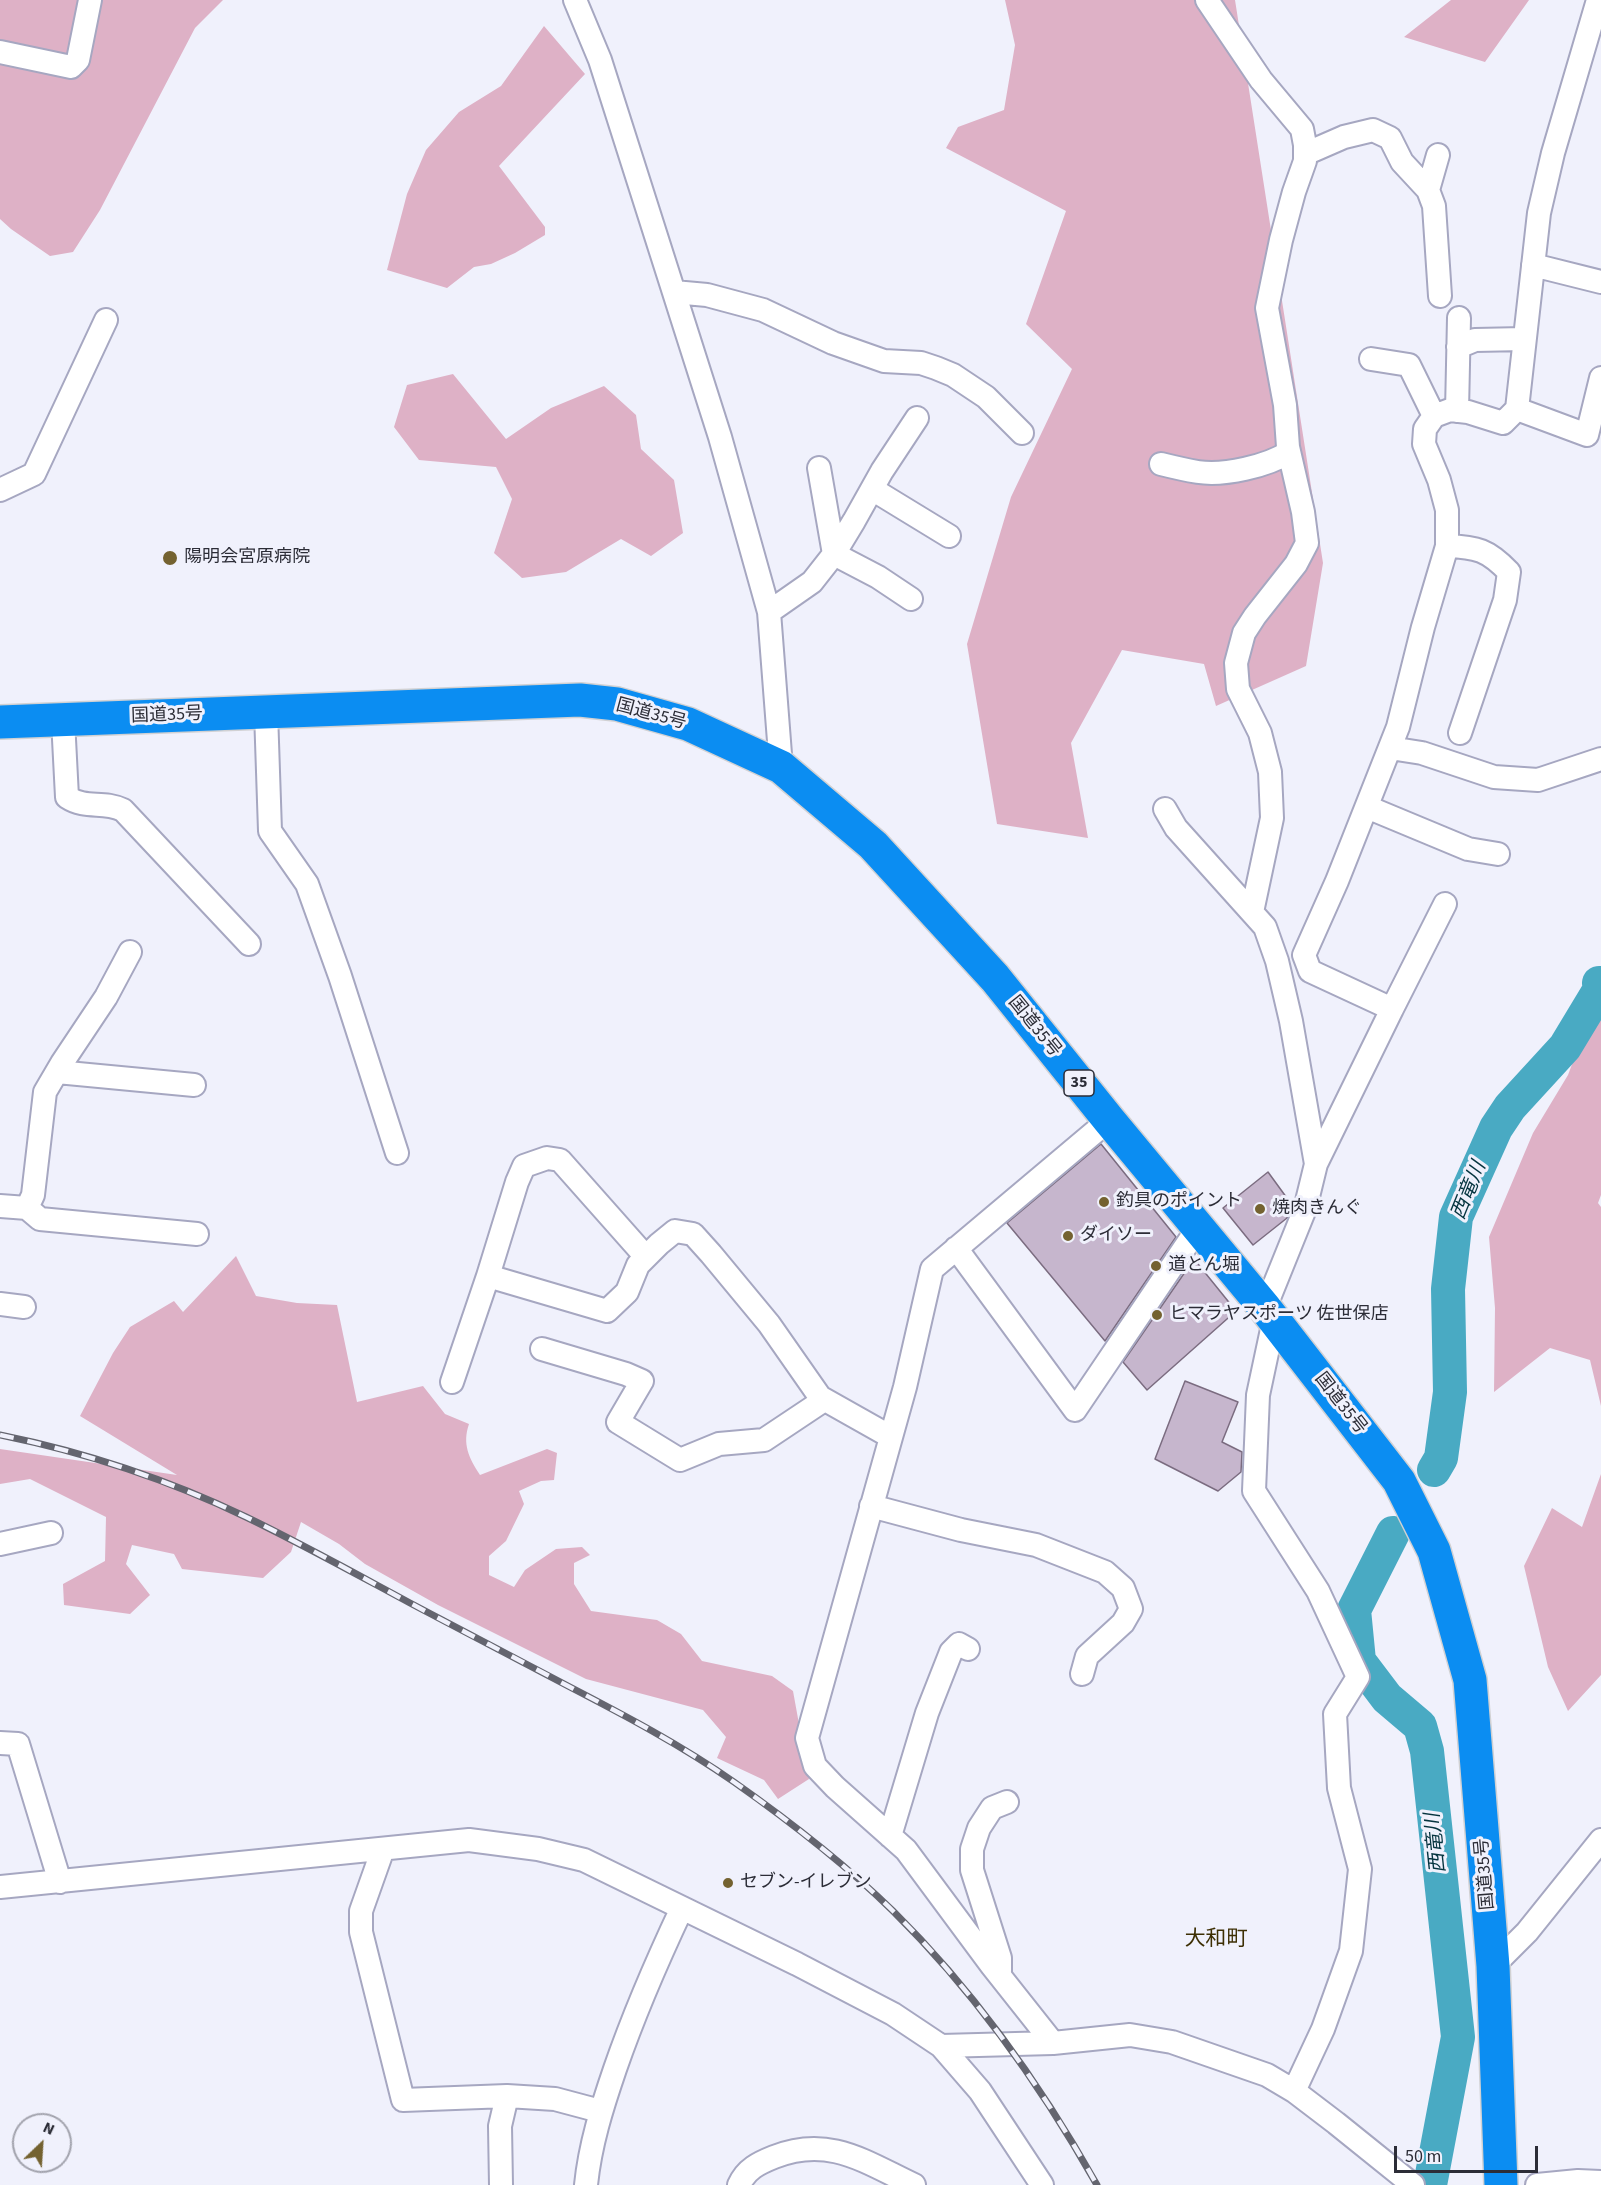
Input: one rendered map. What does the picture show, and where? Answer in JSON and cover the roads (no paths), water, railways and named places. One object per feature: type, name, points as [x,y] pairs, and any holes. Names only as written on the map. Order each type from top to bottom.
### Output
[{"type":"highway","name":"国道35号","points":[[0,723],[580,700],[617,704],[688,724],[781,767],[873,845],[995,978],[1270,1314],[1399,1481],[1434,1551],[1470,1680],[1493,1966],[1501,2185]]},
{"type":"street","points":[[0,52],[71,67],[78,60],[90,0]]},
{"type":"street","points":[[575,0],[600,60],[747,526],[769,612],[781,767]]},
{"type":"street","points":[[1207,0],[1261,80],[1302,129],[1305,154],[1281,240],[1267,308],[1285,405],[1289,452],[1303,512],[1307,543],[1296,564],[1244,633],[1236,663],[1238,689],[1260,733],[1270,772],[1272,818],[1252,912]]},
{"type":"street","points":[[1392,1009],[1310,971],[1304,955],[1337,881],[1398,727],[1423,627],[1447,546],[1448,510],[1424,444],[1425,429],[1434,416],[1450,410],[1468,412],[1503,423],[1516,410],[1539,213],[1553,153],[1598,0]]},
{"type":"street","points":[[1305,154],[1344,137],[1372,130],[1390,138],[1402,162],[1428,190],[1434,206],[1440,296]]},
{"type":"street","points":[[1428,190],[1438,155]]},
{"type":"street","points":[[1533,265],[1601,282]]},
{"type":"street","points":[[674,292],[707,294],[762,310],[832,343],[884,361],[921,363],[936,368],[953,375],[986,397],[1022,433]]},
{"type":"street","points":[[1457,411],[1459,318]]},
{"type":"street","points":[[0,490],[34,474],[106,320]]},
{"type":"street","points":[[1458,347],[1475,340],[1524,339]]},
{"type":"street","points":[[1371,359],[1409,365],[1434,416]]},
{"type":"street","points":[[1516,410],[1587,435],[1601,378]]},
{"type":"street","points":[[769,612],[812,582],[834,554],[917,418]]},
{"type":"street","points":[[1161,464],[1200,473],[1230,471],[1276,461],[1289,452]]},
{"type":"street","points":[[819,468],[826,496],[834,554]]},
{"type":"street","points":[[872,489],[949,536]]},
{"type":"street","points":[[1447,546],[1473,547],[1496,559],[1509,572],[1505,600],[1460,733]]},
{"type":"street","points":[[834,554],[878,577],[911,599]]},
{"type":"street","points":[[266,712],[270,831],[307,884],[340,976],[397,1153]]},
{"type":"street","points":[[63,720],[67,797],[78,804],[113,806],[123,810],[249,944]]},
{"type":"street","points":[[1390,748],[1422,753],[1494,777],[1538,780],[1601,759]]},
{"type":"street","points":[[1366,807],[1468,849],[1498,854]]},
{"type":"street","points":[[1165,809],[1176,828],[1265,927],[1277,961],[1291,1021],[1316,1164]]},
{"type":"street","points":[[1294,2091],[1323,2030],[1351,1951],[1360,1869],[1339,1788],[1335,1714],[1358,1677],[1318,1591],[1254,1491],[1258,1395],[1270,1314],[1305,1209],[1316,1164],[1445,904]]},
{"type":"street","points":[[27,1208],[33,1195],[45,1092],[106,997],[130,952]]},
{"type":"street","points":[[57,1072],[194,1085]]},
{"type":"street","points":[[1053,2043],[906,1850],[815,1767],[807,1738],[905,1387],[932,1269],[1109,1120]]},
{"type":"street","points":[[452,1382],[524,1166],[547,1158],[560,1160],[646,1257]]},
{"type":"street","points":[[0,1206],[27,1208],[40,1219],[197,1234]]},
{"type":"street","points":[[956,1248],[1075,1410],[1198,1228]]},
{"type":"street","points":[[488,1276],[607,1311],[627,1292],[638,1265],[675,1231],[693,1234],[769,1324],[820,1397],[891,1437]]},
{"type":"street","points":[[0,1304],[24,1307]]},
{"type":"street","points":[[542,1349],[627,1374],[642,1381],[618,1422],[680,1460],[719,1444],[764,1440],[824,1400]]},
{"type":"street","points":[[871,1506],[961,1530],[1036,1545],[1104,1572],[1123,1588],[1131,1609],[1123,1623],[1087,1656],[1082,1674]]},
{"type":"street","points":[[0,1544],[51,1533]]},
{"type":"street","points":[[890,1836],[927,1713],[951,1652],[959,1644],[968,1649]]},
{"type":"street","points":[[0,1743],[18,1744],[60,1882]]},
{"type":"street","points":[[999,1975],[1000,1958],[972,1870],[972,1849],[979,1828],[992,1808],[1007,1802]]},
{"type":"street","points":[[0,1887],[469,1840],[538,1849],[584,1860],[893,2014],[941,2046],[980,2091],[1042,2185]]},
{"type":"street","points":[[1493,1966],[1527,1932],[1601,1840]]},
{"type":"street","points":[[383,1849],[361,1911],[361,1932],[402,2100],[507,2096],[555,2099],[600,2111]]},
{"type":"street","points":[[586,2185],[600,2111],[640,2000],[681,1908]]},
{"type":"street","points":[[941,2046],[1053,2043],[1130,2035],[1172,2042],[1267,2075],[1294,2091],[1412,2184]]},
{"type":"street","points":[[501,2185],[500,2126],[507,2096]]},
{"type":"street","points":[[739,2185],[756,2164],[786,2152],[820,2148],[849,2154],[914,2185]]},
{"type":"street","points":[[1537,2185],[1578,2181],[1601,2182]]},
{"type":"waterway","name":"西竜川","points":[[1434,1470],[1441,1458],[1450,1392],[1448,1289],[1456,1217],[1496,1128],[1510,1107],[1565,1047],[1600,989],[1599,983]]},
{"type":"waterway","name":"西竜川","points":[[1393,1533],[1354,1610],[1359,1661],[1387,1698],[1420,1726],[1427,1751],[1458,2037],[1430,2185]]},
{"type":"railway","points":[[0,1435],[126,1468],[246,1517],[631,1719],[694,1755],[734,1782],[796,1827],[875,1894],[951,1973],[1029,2076],[1097,2185]]},
{"type":"place","name":"陽明会宮原病院","points":[[170,558]]},
{"type":"place","name":"釣具のポイント","points":[[1104,1202]]},
{"type":"place","name":"焼肉きんぐ","points":[[1260,1209]]},
{"type":"place","name":"ダイソー","points":[[1068,1236]]},
{"type":"place","name":"道とん堀","points":[[1156,1266]]},
{"type":"place","name":"ヒマラヤスポーツ 佐世保店","points":[[1157,1315]]},
{"type":"place","name":"セブン-イレブン","points":[[728,1883]]},
{"type":"district","name":"大和町","points":[[1216,1940]]}]
